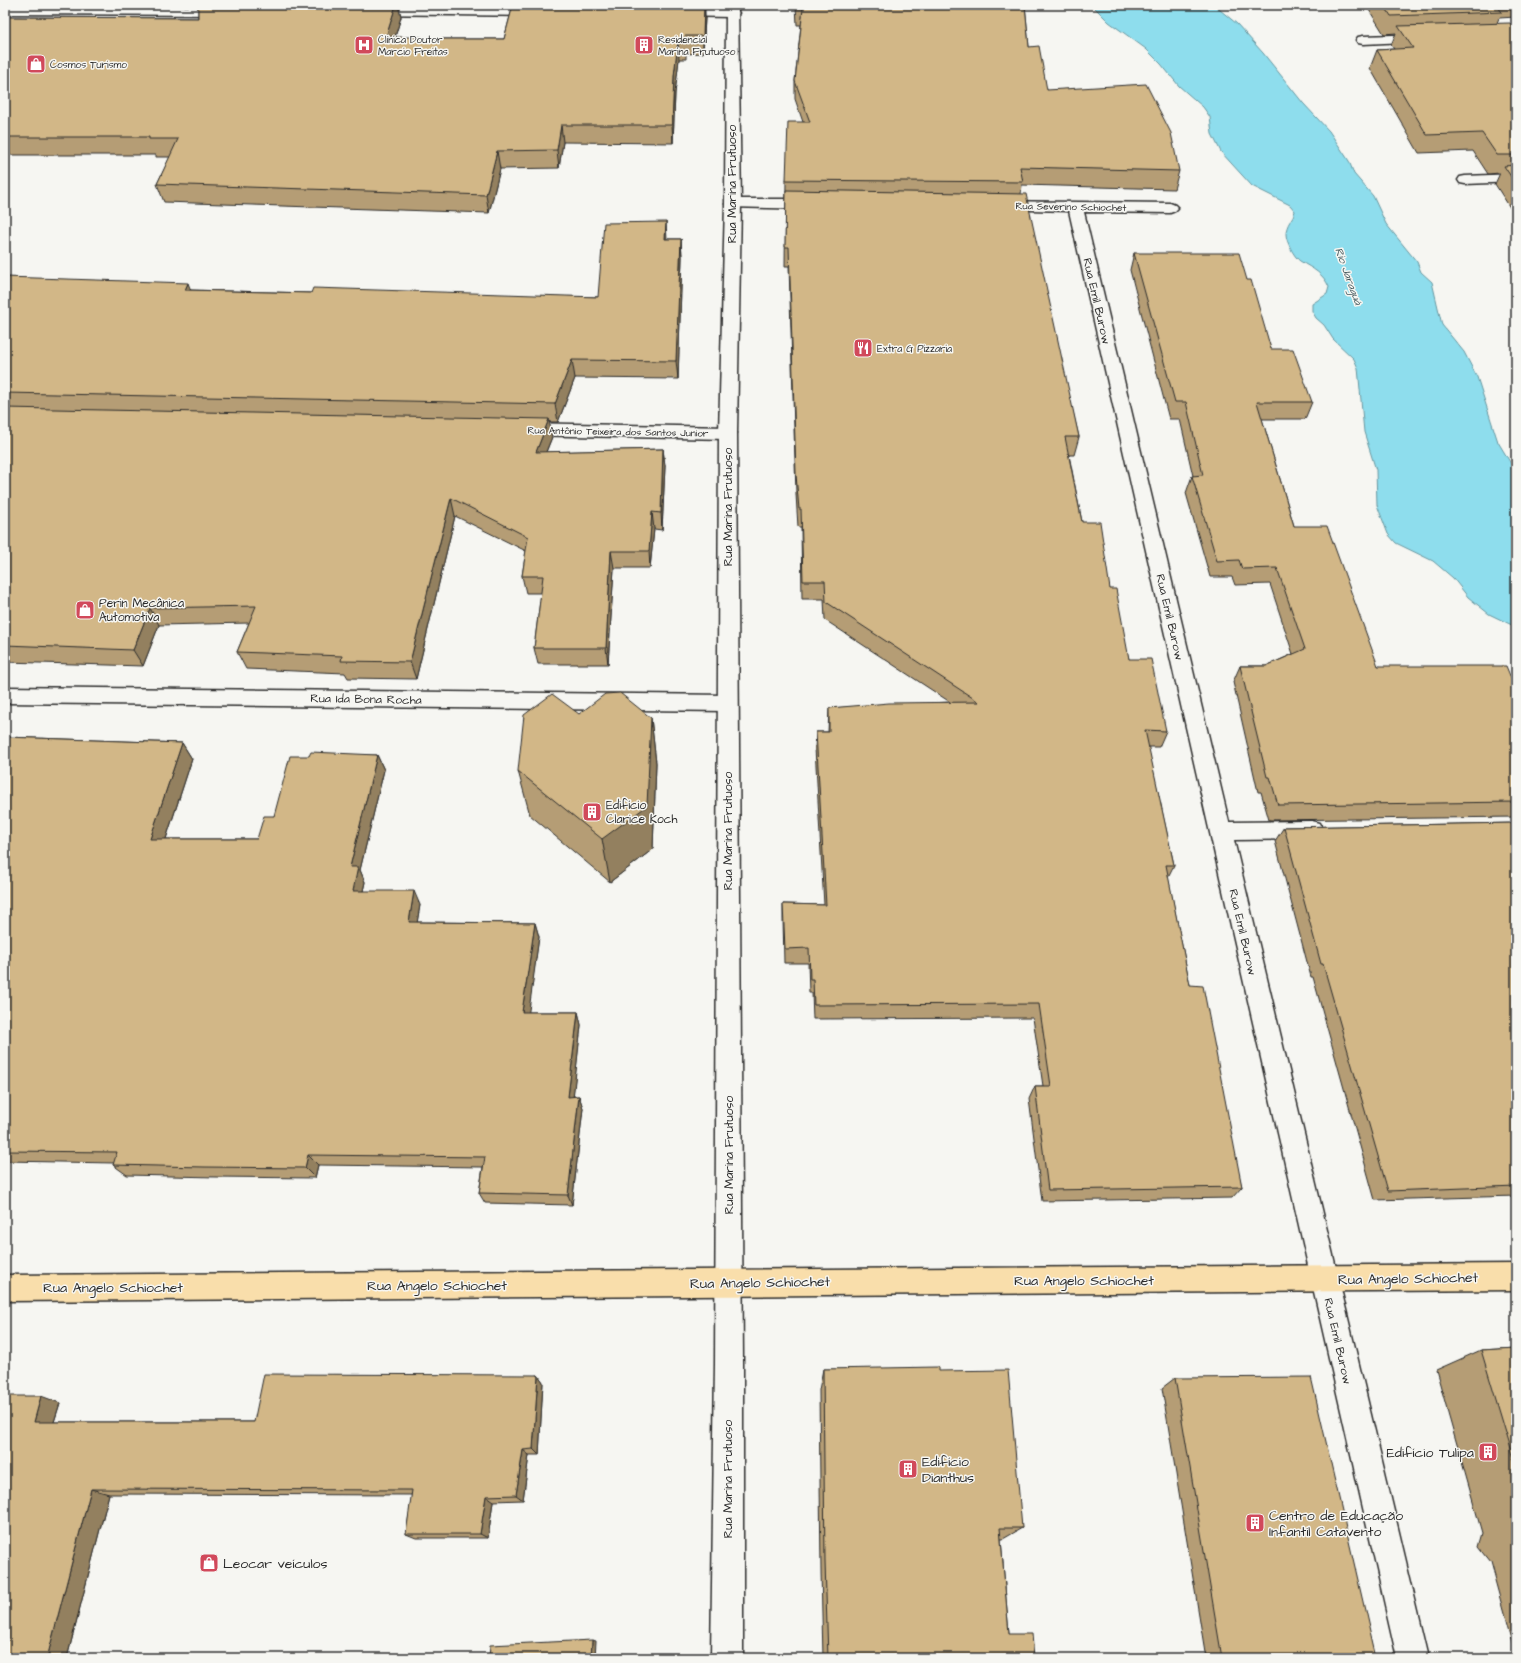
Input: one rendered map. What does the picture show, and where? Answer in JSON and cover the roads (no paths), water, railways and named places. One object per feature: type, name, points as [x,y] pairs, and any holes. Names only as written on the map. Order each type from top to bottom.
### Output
[{"type":"main road","name":"Rua Angelo Schiochet","points":[[5,1288],[1516,1277]]},
{"type":"street","points":[[660,13],[732,9]]},
{"type":"street","name":"Rua Marina Frutuoso","points":[[727,1658],[729,1282],[727,703],[728,433],[733,204],[732,9]]},
{"type":"street","points":[[5,10],[245,11]]},
{"type":"street","points":[[357,11],[556,12]]},
{"type":"street","points":[[1363,40],[1434,38]]},
{"type":"street","points":[[1465,180],[1516,178]]},
{"type":"street","points":[[733,204],[828,204]]},
{"type":"street","name":"Rua Severino Schiochet","points":[[988,206],[1170,208]]},
{"type":"street","name":"Rua Emil Burow","points":[[1075,206],[1323,1279],[1413,1658]]},
{"type":"street","name":"Rua Antônio Teixeira dos Santos Junior","points":[[506,428],[728,433]]},
{"type":"street","name":"Rua Ida Bona Rocha","points":[[5,695],[727,703]]},
{"type":"street","points":[[1220,831],[1329,829]]},
{"type":"water","name":"Rio Jaraguá","points":[[1092,5],[1214,5],[1237,24],[1263,53],[1303,103],[1329,131],[1349,161],[1354,174],[1373,196],[1386,224],[1417,262],[1421,272],[1432,282],[1442,325],[1464,352],[1477,377],[1498,442],[1516,472],[1516,627],[1489,614],[1468,597],[1453,578],[1433,561],[1396,543],[1388,534],[1377,505],[1376,470],[1364,432],[1358,368],[1354,359],[1333,339],[1312,311],[1312,304],[1327,294],[1329,287],[1321,275],[1298,259],[1289,245],[1286,237],[1286,230],[1295,211],[1290,205],[1252,186],[1221,152],[1212,134],[1210,117],[1203,107],[1179,86],[1161,64],[1146,49],[1109,22]]},
{"type":"place","name":"Clínica Doutor Marcio Freitas","points":[[364,45]]},
{"type":"place","name":"Residencial Marina Frutuoso","points":[[644,45]]},
{"type":"place","name":"Cosmos Turismo","points":[[36,64]]},
{"type":"place","name":"Extra G Pizzaria","points":[[863,348]]},
{"type":"place","name":"Perin Mecânica Automotiva","points":[[85,610]]},
{"type":"place","name":"Edifício Clarice Koch","points":[[592,812]]},
{"type":"place","name":"Edifício Tulipa","points":[[1488,1452]]},
{"type":"place","name":"Edifício Dianthus","points":[[908,1469]]},
{"type":"place","name":"Centro de Educação Infantil Catavento","points":[[1255,1523]]},
{"type":"place","name":"Leocar veículos","points":[[209,1563]]}]
